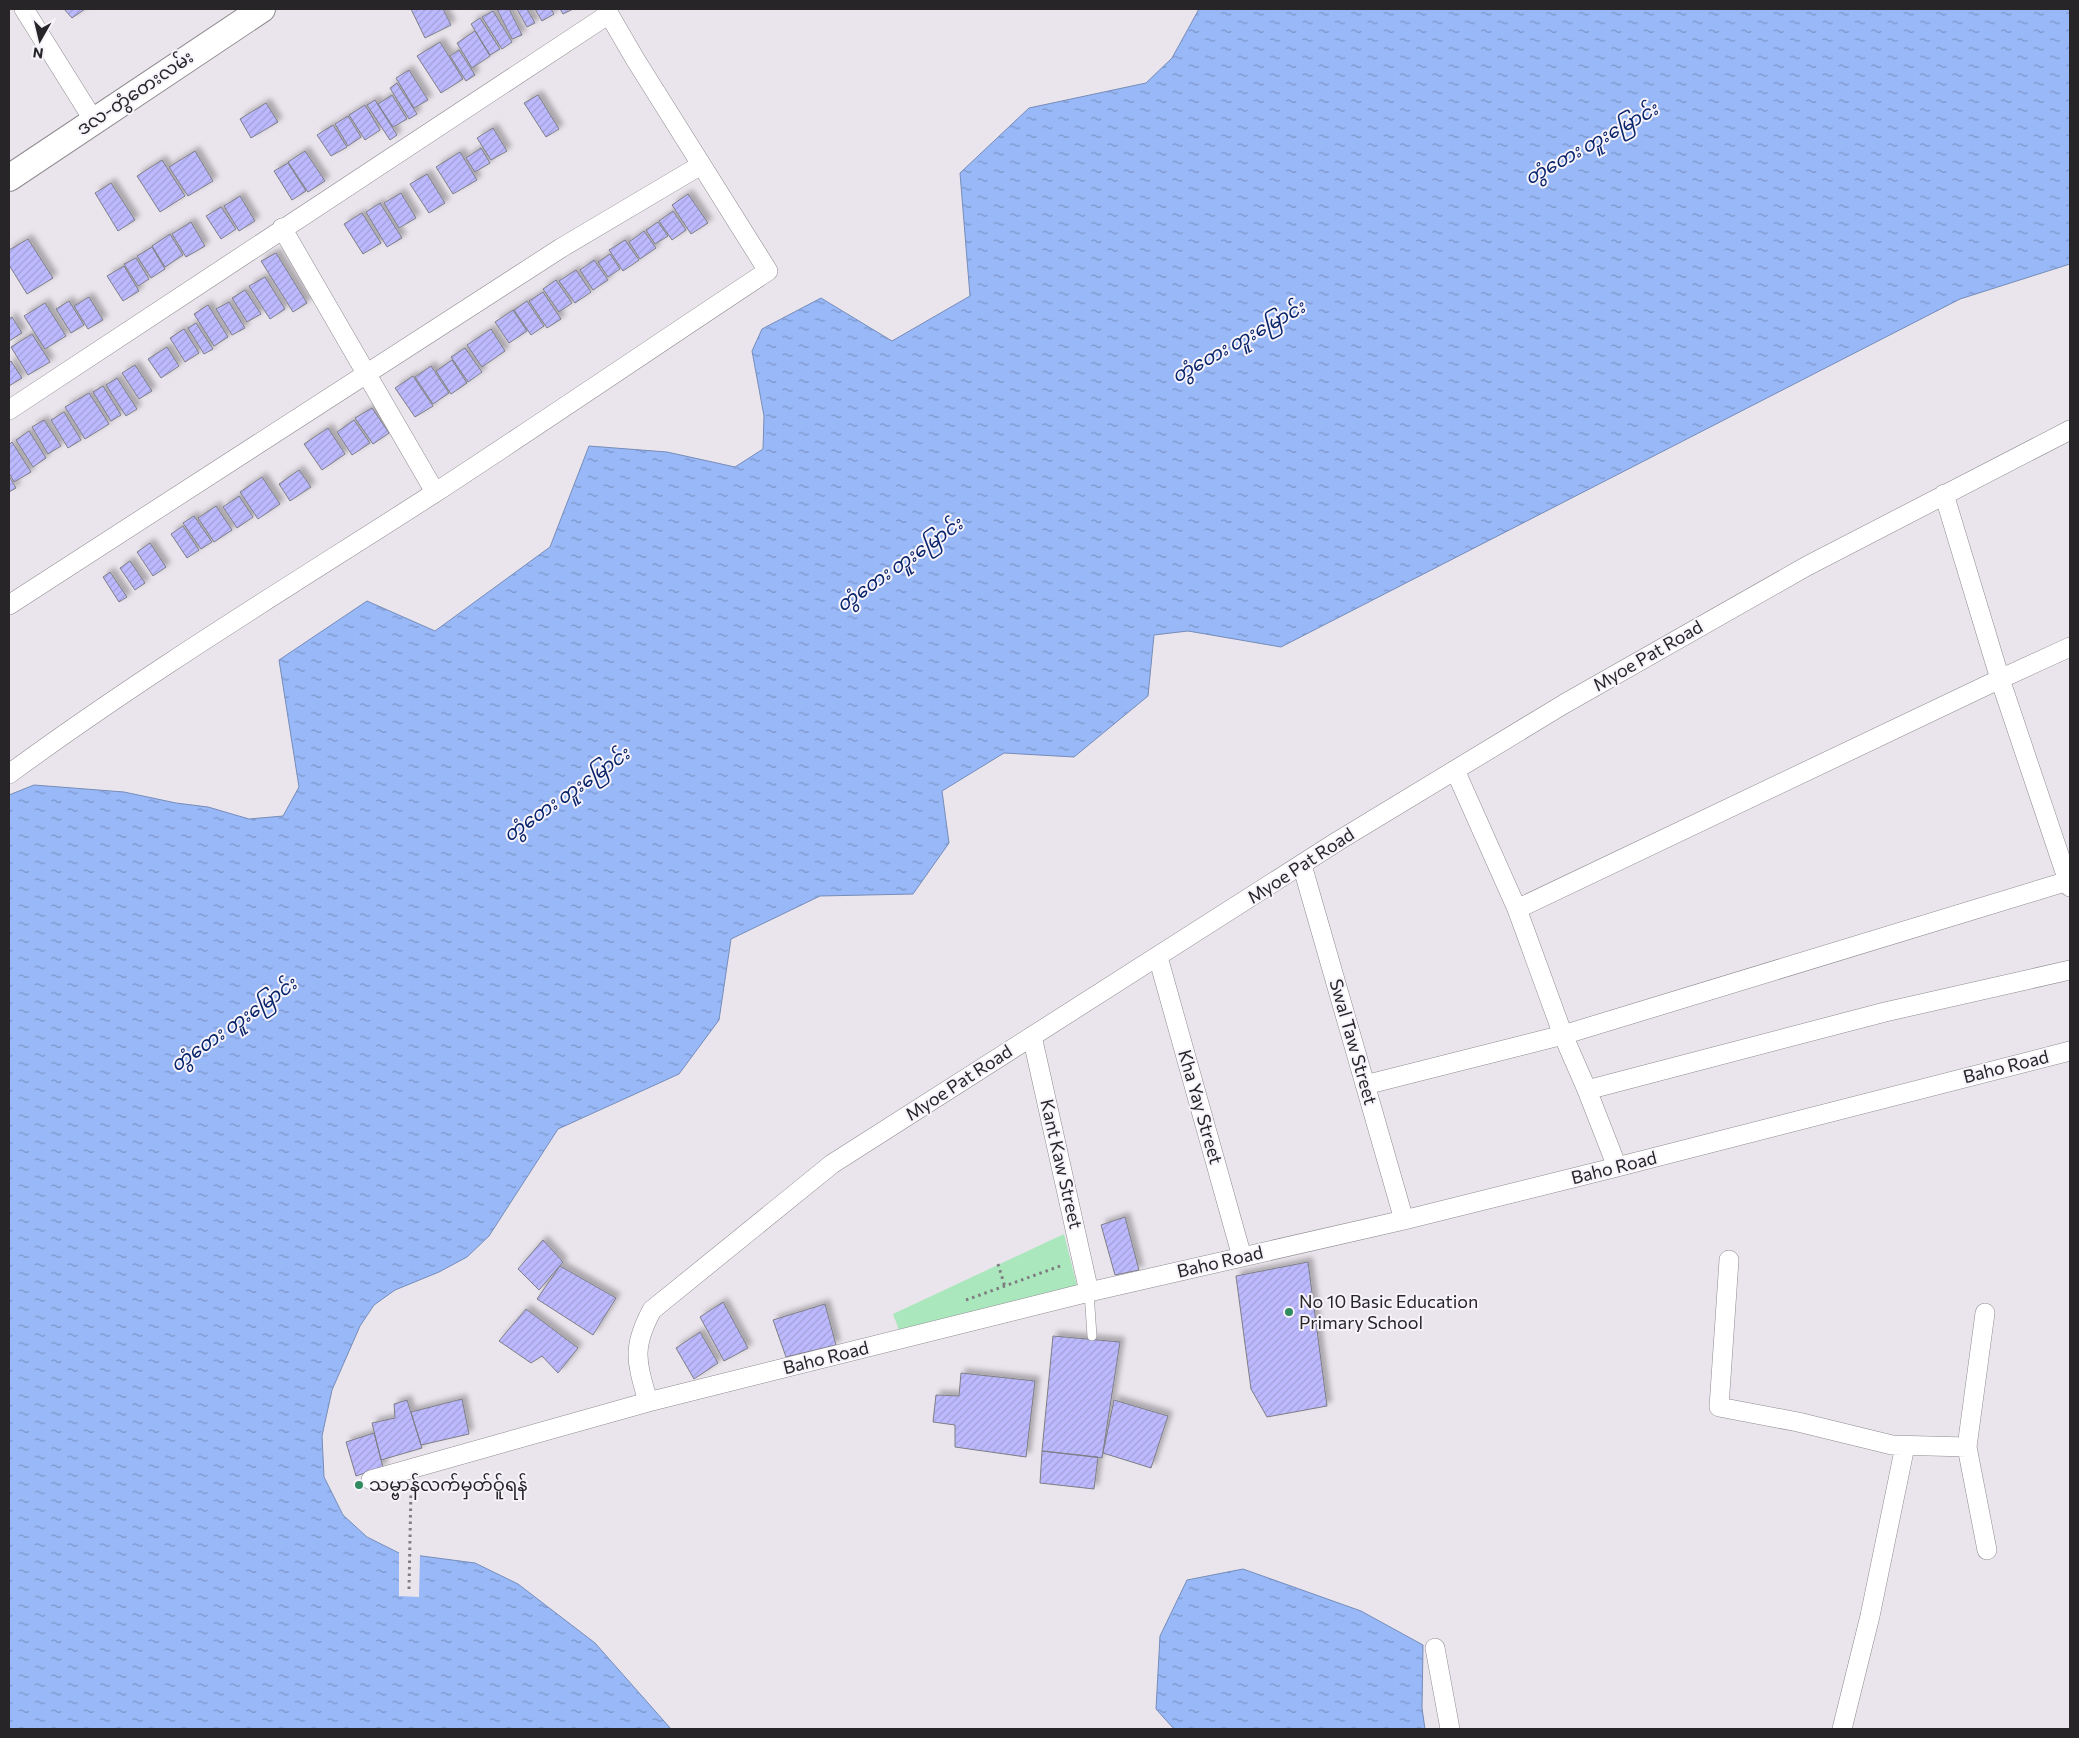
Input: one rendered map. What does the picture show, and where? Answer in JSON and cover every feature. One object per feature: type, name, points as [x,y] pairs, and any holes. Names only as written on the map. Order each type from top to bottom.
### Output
[{"type":"main road","name":"ဒလ-တွံတေးလမ်း","points":[[9,178],[262,9]]},
{"type":"street","points":[[24,9],[94,121]]},
{"type":"street","points":[[9,410],[608,11],[701,165],[768,271],[435,492],[56,739],[9,774]]},
{"type":"street","points":[[9,605],[560,248],[701,165]]},
{"type":"street","points":[[282,228],[435,492]]},
{"type":"street","name":"Myoe Pat Road","points":[[648,1402],[637,1358],[640,1332],[652,1310],[832,1164],[1302,865],[1564,704],[1807,566],[2070,430]]},
{"type":"street","points":[[1365,1085],[1563,1036],[2069,884],[2000,679],[1944,494]]},
{"type":"street","points":[[1517,910],[2070,647]]},
{"type":"street","points":[[1455,770],[1517,910],[1563,1036],[1587,1090],[1617,1168]]},
{"type":"street","name":"Swal Taw Street","points":[[1302,865],[1404,1220]]},
{"type":"street","name":"Kha Yay Street","points":[[1158,957],[1242,1257]]},
{"type":"street","points":[[1587,1090],[1885,1012],[2070,970]]},
{"type":"street","name":"Kant Kaw Street","points":[[1032,1036],[1089,1292]]},
{"type":"street","name":"Baho Road","points":[[371,1480],[648,1402],[1089,1292],[1404,1220],[1617,1168],[2070,1051]]},
{"type":"street","points":[[1729,1260],[1719,1407],[1798,1422],[1892,1445],[1967,1447]]},
{"type":"street","points":[[1984,1313],[1967,1447],[1987,1550]]},
{"type":"street","points":[[1842,1729],[1870,1616],[1905,1446]]},
{"type":"street","points":[[1435,1648],[1450,1729]]},
{"type":"lane","points":[[1089,1292],[1092,1336]]},
{"type":"path","points":[[961,1302],[1071,1262]]},
{"type":"path","points":[[998,1264],[1006,1290]]},
{"type":"path","points":[[409,1590],[411,1495]]},
{"type":"green space","points":[[1064,1234],[1078,1290],[901,1335],[893,1314]]},
{"type":"water","name":"တွံတေး တူးမြောင်း","points":[[1199,9],[2070,9],[2070,264],[1960,299],[1281,647],[1188,631],[1154,635],[1148,696],[1074,757],[1004,753],[942,791],[949,843],[913,894],[820,896],[731,939],[719,1020],[679,1074],[558,1129],[489,1236],[467,1257],[439,1272],[395,1290],[374,1305],[360,1326],[332,1390],[322,1436],[324,1477],[343,1515],[367,1537],[399,1553],[475,1563],[518,1584],[595,1643],[671,1729],[9,1729],[9,795],[34,785],[124,792],[176,803],[208,807],[249,819],[283,816],[299,787],[279,660],[367,601],[435,631],[550,547],[589,446],[667,452],[735,467],[763,449],[764,416],[752,351],[762,329],[821,298],[892,341],[970,296],[960,173],[1029,108],[1146,83],[1172,58]]},
{"type":"water","points":[[1243,1569],[1361,1611],[1423,1645],[1422,1708],[1425,1729],[1174,1729],[1156,1709],[1160,1636],[1187,1580]]},
{"type":"pier","points":[[399,1550],[420,1553],[419,1597],[399,1596]]},
{"type":"building","points":[[64,9],[85,9],[72,18]]},
{"type":"building","points":[[411,9],[443,9],[451,25],[425,38]]},
{"type":"building","points":[[497,9],[509,9],[522,35],[512,39]]},
{"type":"building","points":[[517,9],[527,9],[535,23],[527,27]]},
{"type":"building","points":[[535,9],[551,9],[554,14],[542,21]]},
{"type":"building","points":[[560,9],[573,9],[563,14]]},
{"type":"building","points":[[493,11],[512,42],[502,49],[482,17]]},
{"type":"building","points":[[480,18],[500,49],[490,55],[471,24]]},
{"type":"building","points":[[475,31],[490,56],[472,68],[457,43]]},
{"type":"building","points":[[440,42],[463,79],[441,93],[417,56]]},
{"type":"building","points":[[459,50],[475,75],[466,81],[450,56]]},
{"type":"building","points":[[409,70],[428,100],[414,108],[396,78]]},
{"type":"building","points":[[397,83],[417,114],[409,119],[390,88]]},
{"type":"building","points":[[392,95],[407,119],[393,127],[378,104]]},
{"type":"building","points":[[538,95],[559,129],[546,137],[524,103]]},
{"type":"building","points":[[375,100],[397,135],[390,140],[367,105]]},
{"type":"building","points":[[266,103],[278,122],[251,138],[240,119]]},
{"type":"building","points":[[365,105],[380,130],[365,140],[349,115]]},
{"type":"building","points":[[348,116],[361,137],[348,146],[335,124]]},
{"type":"building","points":[[333,125],[347,147],[331,156],[317,135]]},
{"type":"building","points":[[493,128],[507,151],[491,160],[477,138]]},
{"type":"building","points":[[481,148],[490,163],[475,172],[466,158]]},
{"type":"building","points":[[195,151],[213,181],[188,196],[169,167]]},
{"type":"building","points":[[305,151],[325,181],[308,192],[288,162]]},
{"type":"building","points":[[460,152],[477,180],[453,194],[436,167]]},
{"type":"building","points":[[162,160],[185,196],[160,212],[137,176]]},
{"type":"building","points":[[288,163],[306,191],[292,200],[274,171]]},
{"type":"building","points":[[427,174],[445,203],[429,213],[410,184]]},
{"type":"building","points":[[111,183],[135,220],[118,231],[95,193]]},
{"type":"building","points":[[401,193],[416,218],[399,228],[384,203]]},
{"type":"building","points":[[688,194],[708,223],[691,234],[672,205]]},
{"type":"building","points":[[240,196],[255,221],[239,231],[224,206]]},
{"type":"building","points":[[380,203],[402,238],[387,247],[366,212]]},
{"type":"building","points":[[221,207],[236,229],[221,239],[206,216]]},
{"type":"building","points":[[673,211],[686,230],[672,240],[659,221]]},
{"type":"building","points":[[362,213],[381,243],[363,254],[344,224]]},
{"type":"building","points":[[191,222],[205,246],[186,257],[172,234]]},
{"type":"building","points":[[658,222],[668,236],[655,244],[646,230]]},
{"type":"building","points":[[644,231],[656,248],[640,259],[629,242]]},
{"type":"building","points":[[170,234],[183,255],[165,267],[152,246]]},
{"type":"building","points":[[28,239],[53,278],[27,294],[9,265],[9,250]]},
{"type":"building","points":[[625,240],[639,260],[623,271],[609,250]]},
{"type":"building","points":[[152,247],[165,269],[151,278],[137,256]]},
{"type":"building","points":[[276,253],[307,303],[293,312],[261,261]]},
{"type":"building","points":[[610,254],[620,269],[608,277],[598,262]]},
{"type":"building","points":[[136,258],[149,279],[138,286],[124,264]]},
{"type":"building","points":[[594,260],[608,280],[593,290],[580,270]]},
{"type":"building","points":[[124,266],[139,291],[123,301],[107,276]]},
{"type":"building","points":[[576,270],[591,292],[575,303],[559,281]]},
{"type":"building","points":[[265,277],[285,309],[270,319],[249,286]]},
{"type":"building","points":[[556,280],[572,303],[559,312],[543,289]]},
{"type":"building","points":[[245,290],[261,314],[247,322],[232,298]]},
{"type":"building","points":[[543,292],[561,319],[547,328],[529,301]]},
{"type":"building","points":[[89,297],[103,320],[88,329],[74,306]]},
{"type":"building","points":[[69,301],[84,325],[71,333],[56,309]]},
{"type":"building","points":[[527,301],[544,326],[531,335],[514,310]]},
{"type":"building","points":[[229,302],[245,328],[232,335],[216,309]]},
{"type":"building","points":[[45,303],[66,336],[45,349],[24,316]]},
{"type":"building","points":[[208,305],[228,337],[214,346],[194,314]]},
{"type":"building","points":[[513,310],[527,331],[509,343],[495,322]]},
{"type":"building","points":[[12,317],[22,333],[9,341],[9,319]]},
{"type":"building","points":[[196,323],[213,349],[204,354],[188,328]]},
{"type":"building","points":[[184,329],[199,353],[185,362],[170,338]]},
{"type":"building","points":[[491,329],[505,351],[482,367],[467,345]]},
{"type":"building","points":[[32,334],[50,362],[28,375],[11,347]]},
{"type":"building","points":[[167,347],[179,366],[161,378],[148,359]]},
{"type":"building","points":[[465,348],[482,372],[468,382],[451,357]]},
{"type":"building","points":[[452,360],[467,383],[451,394],[436,371]]},
{"type":"building","points":[[11,361],[22,378],[9,386],[9,363]]},
{"type":"building","points":[[135,365],[152,391],[139,399],[122,373]]},
{"type":"building","points":[[431,366],[449,393],[433,404],[415,377]]},
{"type":"building","points":[[413,376],[433,406],[415,417],[395,388]]},
{"type":"building","points":[[117,378],[137,409],[126,416],[106,385]]},
{"type":"building","points":[[103,386],[121,415],[111,421],[93,392]]},
{"type":"building","points":[[89,393],[109,424],[85,439],[65,407]]},
{"type":"building","points":[[372,408],[389,433],[373,444],[355,418]]},
{"type":"building","points":[[64,412],[81,440],[68,448],[51,420]]},
{"type":"building","points":[[44,420],[61,446],[48,454],[32,427]]},
{"type":"building","points":[[354,420],[370,443],[352,455],[337,432]]},
{"type":"building","points":[[328,428],[345,454],[322,470],[304,444]]},
{"type":"building","points":[[29,431],[46,458],[33,467],[16,440]]},
{"type":"building","points":[[12,442],[31,472],[14,482],[9,473],[9,445]]},
{"type":"building","points":[[299,470],[311,487],[290,501],[279,484]]},
{"type":"building","points":[[9,476],[16,488],[9,492]]},
{"type":"building","points":[[262,477],[280,504],[258,519],[240,492]]},
{"type":"building","points":[[239,496],[253,517],[237,528],[223,507]]},
{"type":"building","points":[[216,506],[232,530],[214,542],[198,518]]},
{"type":"building","points":[[194,516],[212,542],[201,549],[183,523]]},
{"type":"building","points":[[183,526],[199,550],[187,558],[171,534]]},
{"type":"building","points":[[150,543],[166,567],[153,576],[137,552]]},
{"type":"building","points":[[130,561],[145,583],[135,590],[120,568]]},
{"type":"building","points":[[110,572],[127,597],[119,602],[103,577]]},
{"type":"building","points":[[1125,1217],[1139,1270],[1115,1275],[1101,1225]]},
{"type":"building","points":[[543,1240],[563,1262],[539,1290],[518,1269]]},
{"type":"building","name":"No 10 Basic Education Primary School","points":[[1308,1262],[1327,1406],[1267,1417],[1251,1389],[1236,1276]]},
{"type":"building","points":[[560,1266],[616,1298],[593,1335],[537,1299]]},
{"type":"building","points":[[723,1302],[748,1348],[724,1361],[700,1317]]},
{"type":"building","points":[[825,1304],[836,1345],[786,1357],[773,1320]]},
{"type":"building","points":[[526,1309],[578,1348],[558,1373],[542,1356],[531,1363],[499,1341]]},
{"type":"building","points":[[700,1332],[718,1363],[694,1379],[676,1348]]},
{"type":"building","points":[[1053,1336],[1120,1342],[1102,1458],[1042,1451]]},
{"type":"building","points":[[961,1373],[1035,1381],[1026,1457],[955,1447],[955,1425],[933,1422],[936,1395],[959,1396]]},
{"type":"building","points":[[462,1399],[469,1434],[421,1445],[411,1412]]},
{"type":"building","points":[[407,1400],[422,1448],[381,1460],[372,1423],[395,1418],[394,1404]]},
{"type":"building","points":[[1114,1400],[1168,1416],[1151,1468],[1103,1453]]},
{"type":"building","points":[[374,1433],[383,1467],[356,1476],[346,1442]]},
{"type":"building","points":[[1042,1451],[1098,1457],[1094,1489],[1040,1483]]},
{"type":"place","name":"No 10 Basic Education Primary School","points":[[1289,1312]]},
{"type":"place","name":"သမ္ဗာန်လက်မှတ်ဝ်ူရန်","points":[[359,1485]]}]
